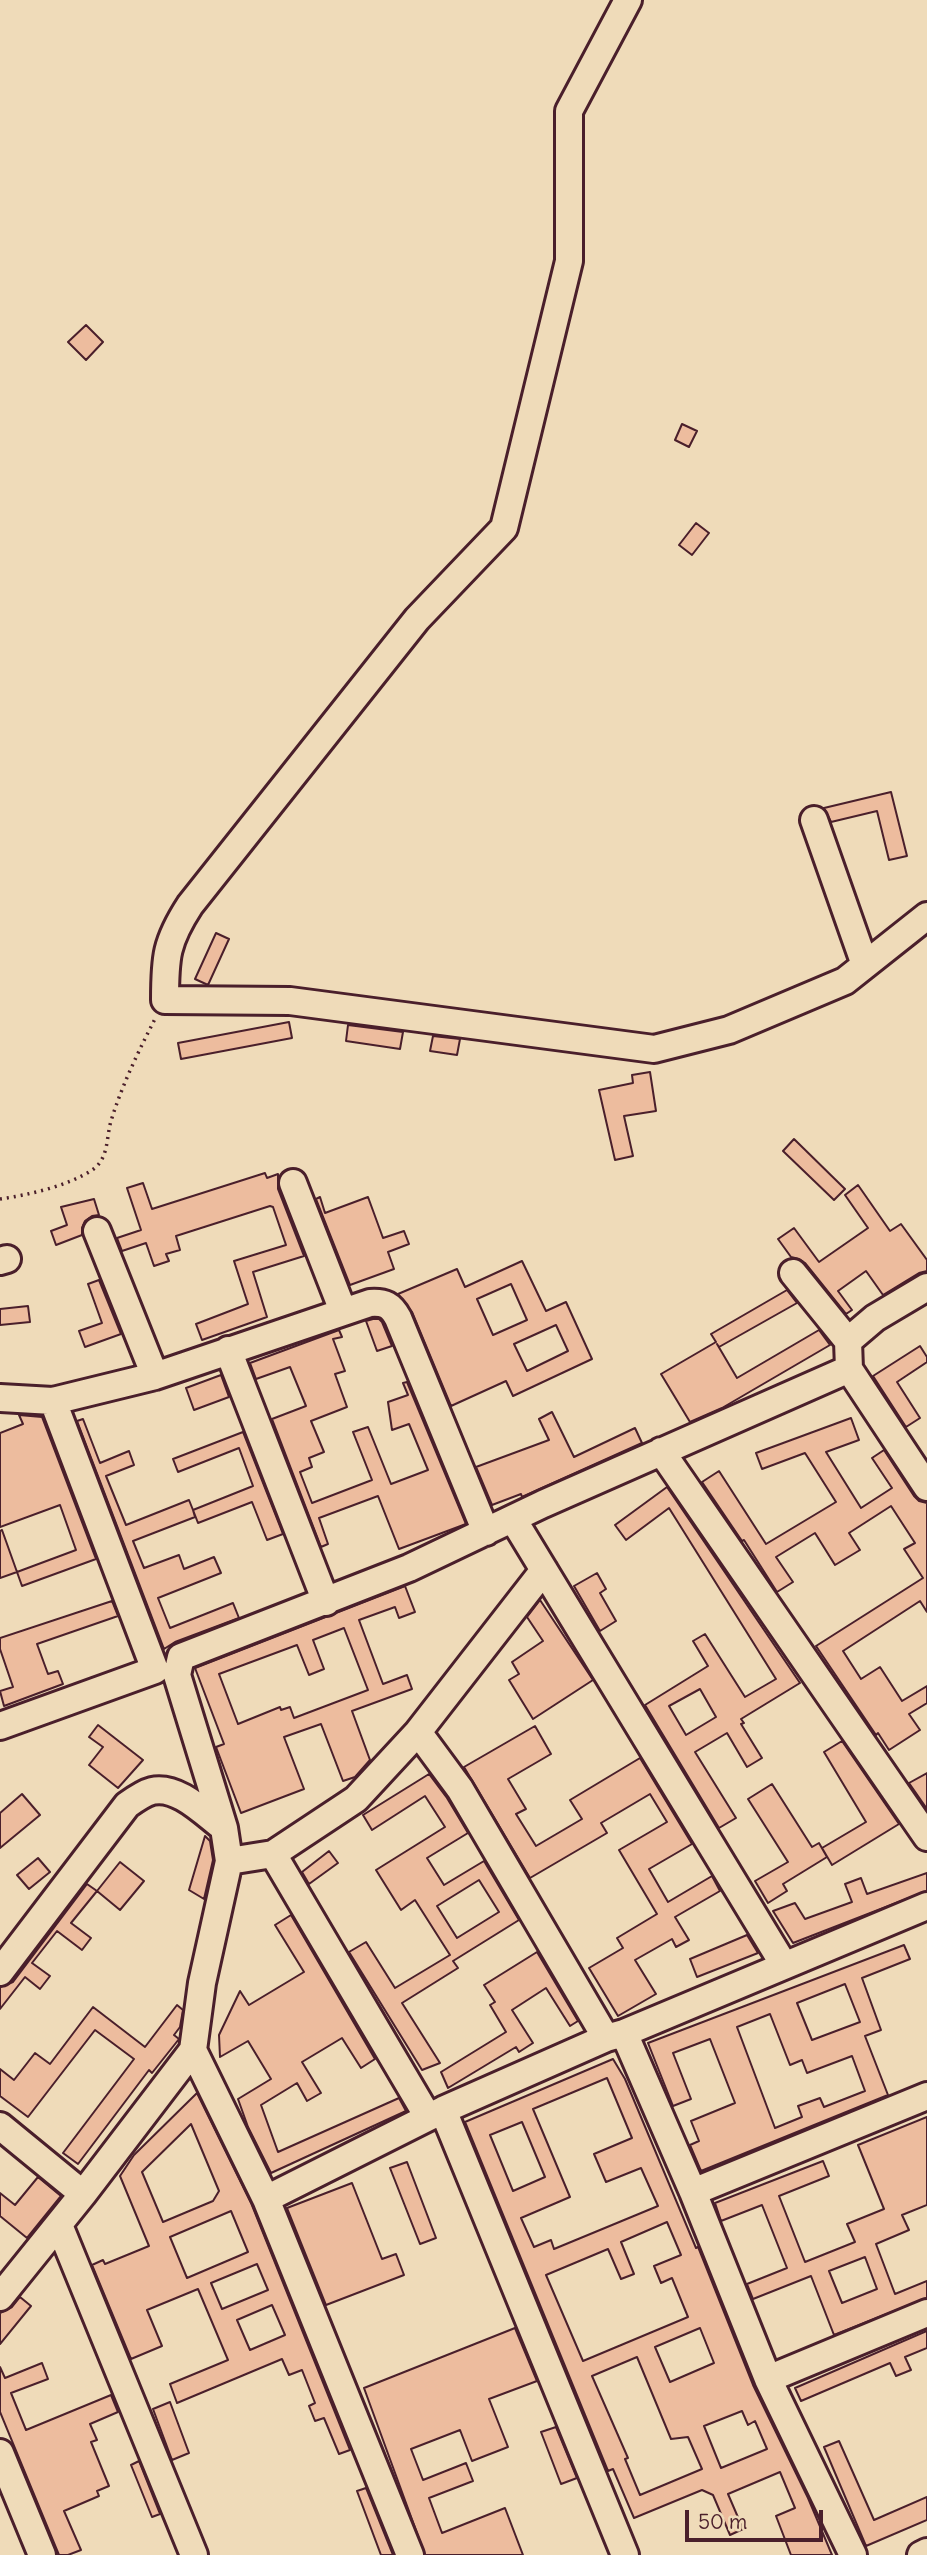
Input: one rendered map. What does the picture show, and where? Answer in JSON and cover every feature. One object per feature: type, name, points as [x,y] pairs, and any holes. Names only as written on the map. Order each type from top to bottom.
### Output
[{"type":"street","points":[[628,0],[569,111],[569,261],[504,528],[417,619],[190,905],[175,929],[165,958],[165,1000],[290,1001],[654,1049],[729,1030],[845,981],[927,916]]},
{"type":"street","points":[[814,820],[865,965]]},
{"type":"street","points":[[293,1183],[343,1311]]},
{"type":"street","points":[[97,1231],[155,1376]]},
{"type":"street","points":[[793,1273],[848,1341],[849,1369],[927,1486]]},
{"type":"street","points":[[848,1341],[875,1318],[927,1287]]},
{"type":"street","points":[[0,1398],[53,1401],[155,1376],[370,1303],[386,1304],[392,1308],[486,1532]]},
{"type":"street","points":[[228,1350],[326,1602]]},
{"type":"street","points":[[0,1726],[155,1670],[181,1657],[326,1602],[849,1369]]},
{"type":"street","points":[[53,1401],[155,1670]]},
{"type":"street","points":[[662,1451],[927,1837]]},
{"type":"street","points":[[513,1519],[784,1965]]},
{"type":"street","points":[[229,1861],[273,1854],[356,1799],[418,1732],[544,1570]]},
{"type":"street","points":[[0,2297],[59,2225],[193,2050],[202,1983],[229,1861],[223,1828],[177,1675],[181,1657]]},
{"type":"street","points":[[418,1732],[460,1789],[615,2036],[693,2192],[768,2379],[853,2555]]},
{"type":"street","points":[[0,1972],[127,1804],[151,1791],[169,1791],[191,1803],[223,1828]]},
{"type":"street","points":[[273,1854],[435,2113],[625,2555]]},
{"type":"street","points":[[266,2199],[435,2113],[927,1906]]},
{"type":"street","points":[[193,2050],[266,2199],[410,2555]]},
{"type":"street","points":[[693,2192],[927,2096]]},
{"type":"street","points":[[0,2126],[83,2194]]},
{"type":"street","points":[[59,2225],[194,2555]]},
{"type":"street","points":[[768,2379],[927,2312]]},
{"type":"street","points":[[0,2453],[42,2555]]},
{"type":"street","points":[[921,2555],[927,2553]]},
{"type":"path","points":[[0,1199],[40,1192],[93,1170],[106,1151],[111,1122],[127,1078],[165,1000]]},
{"type":"building","points":[[86,325],[103,342],[86,360],[68,342]]},
{"type":"building","points":[[682,424],[697,431],[689,447],[675,440]]},
{"type":"building","points":[[696,523],[709,533],[692,555],[679,545]]},
{"type":"building","points":[[891,792],[907,856],[889,860],[877,811],[831,822],[824,808]]},
{"type":"building","points":[[216,933],[229,939],[208,985],[195,979]]},
{"type":"building","points":[[289,1022],[292,1038],[181,1059],[178,1043]]},
{"type":"building","points":[[348,1025],[403,1032],[400,1049],[346,1041]]},
{"type":"building","points":[[433,1036],[460,1039],[457,1055],[430,1051]]},
{"type":"building","points":[[650,1072],[656,1111],[624,1116],[633,1156],[615,1160],[599,1090],[633,1083],[632,1075]]},
{"type":"building","points":[[794,1139],[845,1189],[834,1200],[783,1151]]},
{"type":"building","points":[[265,1173],[267,1178],[278,1174],[278,1189],[304,1256],[253,1272],[267,1317],[202,1340],[196,1324],[248,1304],[234,1261],[286,1245],[273,1207],[176,1236],[180,1250],[166,1254],[169,1261],[154,1266],[146,1243],[122,1251],[117,1238],[141,1230],[127,1188],[143,1183],[152,1209]]},
{"type":"building","points":[[858,1185],[890,1231],[901,1224],[927,1260],[927,1271],[883,1295],[866,1271],[838,1291],[852,1310],[846,1314],[805,1263],[791,1257],[778,1239],[794,1228],[819,1262],[868,1228],[845,1195]]},
{"type":"building","points":[[320,1197],[325,1213],[368,1197],[383,1238],[404,1231],[409,1244],[388,1252],[394,1269],[350,1285],[316,1199]]},
{"type":"building","points":[[94,1199],[99,1215],[85,1221],[82,1235],[56,1245],[51,1231],[67,1225],[61,1207]]},
{"type":"building","points":[[522,1261],[546,1311],[566,1302],[592,1359],[513,1396],[506,1381],[451,1406],[412,1312],[398,1294],[457,1269],[465,1287]],"holes":[[[511,1284],[527,1320],[493,1335],[477,1299]],[[556,1325],[568,1351],[527,1371],[514,1344]]]},
{"type":"building","points":[[99,1280],[121,1334],[85,1347],[79,1331],[102,1323],[88,1284]]},
{"type":"building","points":[[787,1290],[797,1303],[719,1347],[717,1344],[737,1378],[819,1330],[830,1345],[722,1408],[690,1422],[661,1374],[716,1342],[711,1334]]},
{"type":"building","points":[[28,1306],[30,1322],[0,1325],[0,1309]]},
{"type":"building","points":[[373,1319],[382,1322],[392,1346],[377,1351],[366,1321]]},
{"type":"building","points":[[339,1330],[342,1337],[333,1339],[345,1371],[335,1374],[347,1407],[311,1421],[324,1452],[309,1458],[312,1467],[300,1472],[312,1503],[372,1480],[353,1432],[368,1427],[391,1484],[428,1470],[409,1424],[392,1430],[388,1402],[408,1395],[403,1383],[407,1382],[466,1524],[399,1549],[378,1496],[319,1518],[328,1544],[321,1547],[272,1419],[306,1406],[290,1367],[256,1379],[250,1363]]},
{"type":"building","points":[[920,1346],[927,1362],[897,1382],[920,1418],[906,1427],[873,1376]]},
{"type":"building","points":[[221,1375],[229,1397],[194,1410],[186,1388]]},
{"type":"building","points":[[552,1412],[574,1457],[635,1428],[642,1443],[522,1497],[521,1494],[492,1505],[476,1467],[549,1440],[539,1419]]},
{"type":"building","points":[[19,1415],[42,1417],[96,1559],[22,1586],[17,1572],[76,1550],[60,1505],[0,1527],[0,1433],[23,1424]]},
{"type":"building","points":[[851,1418],[859,1440],[826,1452],[861,1508],[892,1488],[872,1458],[884,1450],[914,1496],[927,1503],[927,1612],[920,1601],[843,1651],[861,1679],[880,1667],[902,1701],[927,1686],[927,1703],[909,1714],[920,1730],[889,1750],[816,1646],[923,1578],[904,1549],[915,1543],[891,1506],[849,1533],[860,1550],[835,1565],[815,1533],[776,1557],[793,1582],[777,1592],[702,1482],[719,1471],[766,1544],[836,1502],[805,1453],[762,1469],[756,1453]]},
{"type":"building","points":[[83,1419],[100,1463],[129,1451],[134,1465],[106,1476],[126,1525],[189,1500],[195,1517],[133,1541],[144,1568],[179,1555],[184,1569],[214,1557],[221,1573],[158,1598],[170,1628],[233,1603],[239,1618],[175,1642],[164,1649],[77,1421]]},
{"type":"building","points":[[243,1432],[283,1534],[267,1540],[252,1502],[198,1523],[193,1510],[253,1486],[239,1448],[178,1472],[173,1459]]},
{"type":"building","points":[[667,1487],[800,1683],[741,1719],[744,1723],[741,1724],[762,1758],[747,1767],[727,1733],[695,1752],[736,1818],[719,1828],[645,1705],[708,1666],[693,1641],[705,1634],[745,1697],[776,1679],[669,1508],[626,1540],[615,1525]],"holes":[[[700,1689],[716,1717],[686,1735],[669,1706]]]},
{"type":"building","points":[[2,1530],[17,1572],[0,1578],[0,1531]]},
{"type":"building","points":[[597,1573],[606,1589],[600,1593],[616,1621],[600,1631],[574,1586]]},
{"type":"building","points":[[405,1586],[415,1612],[399,1618],[395,1607],[359,1620],[383,1684],[407,1675],[412,1689],[352,1711],[370,1760],[355,1777],[343,1781],[321,1724],[284,1737],[304,1789],[241,1813],[216,1747],[224,1744],[195,1668]],"holes":[[[344,1628],[368,1690],[294,1718],[290,1707],[281,1710],[280,1707],[238,1724],[219,1674],[297,1645],[309,1675],[324,1669],[313,1640]]]},
{"type":"building","points":[[540,1600],[593,1680],[533,1719],[509,1680],[519,1674],[512,1662],[543,1641],[527,1617]]},
{"type":"building","points":[[112,1601],[118,1616],[37,1644],[48,1674],[58,1671],[63,1684],[4,1706],[0,1691],[13,1687],[0,1649],[0,1638]]},
{"type":"building","points":[[98,1725],[143,1760],[118,1788],[89,1765],[103,1747],[89,1737]]},
{"type":"building","points":[[535,1726],[551,1754],[508,1779],[526,1809],[516,1814],[536,1846],[582,1819],[570,1800],[640,1758],[692,1844],[649,1869],[668,1902],[712,1876],[720,1891],[675,1917],[689,1940],[676,1947],[672,1939],[635,1960],[656,1994],[618,2016],[589,1968],[623,1948],[617,1938],[657,1914],[619,1850],[667,1822],[650,1794],[601,1823],[607,1833],[530,1878],[464,1767]]},
{"type":"building","points":[[842,1741],[899,1824],[832,1865],[822,1848],[866,1822],[824,1752]]},
{"type":"building","points":[[927,1773],[927,1809],[909,1783]]},
{"type":"building","points":[[429,1774],[468,1833],[427,1858],[444,1885],[484,1861],[519,1920],[453,1961],[458,1968],[402,2003],[440,2063],[422,2070],[349,1952],[366,1942],[395,1988],[450,1955],[415,1900],[401,1910],[376,1870],[445,1827],[425,1796],[372,1830],[363,1815]],"holes":[[[479,1880],[499,1912],[457,1938],[437,1906]]]},
{"type":"building","points":[[772,1784],[812,1847],[819,1843],[827,1857],[783,1884],[787,1891],[768,1903],[755,1881],[788,1862],[748,1799]]},
{"type":"building","points":[[22,1794],[40,1815],[0,1848],[0,1813]]},
{"type":"building","points":[[205,1836],[210,1841],[213,1860],[204,1899],[189,1890]]},
{"type":"building","points":[[329,1851],[338,1863],[309,1884],[302,1872]]},
{"type":"building","points":[[38,1858],[50,1872],[29,1889],[17,1875]]},
{"type":"building","points":[[120,1862],[144,1881],[120,1910],[97,1891]]},
{"type":"building","points":[[927,1873],[927,1891],[793,1943],[773,1911],[795,1903],[805,1919],[852,1902],[845,1884],[861,1878],[867,1894]]},
{"type":"building","points":[[87,1884],[97,1891],[71,1923],[91,1938],[82,1950],[57,1931],[32,1963],[50,1976],[40,1989],[25,1977],[0,2009],[0,1987],[13,1982]]},
{"type":"building","points":[[291,1915],[375,2059],[361,2068],[342,2038],[302,2062],[321,2093],[307,2101],[297,2083],[261,2105],[278,2152],[399,2098],[406,2111],[271,2173],[248,2127],[238,2099],[271,2079],[248,2041],[220,2057],[219,2035],[240,1991],[249,2005],[304,1972],[275,1925]]},
{"type":"building","points":[[747,1935],[758,1953],[697,1977],[690,1959]]},
{"type":"building","points":[[904,1945],[910,1959],[862,1978],[881,2030],[865,2036],[888,2095],[701,2171],[690,2145],[699,2141],[691,2121],[735,2103],[710,2039],[673,2053],[691,2099],[673,2106],[648,2043]],"holes":[[[845,1984],[860,2022],[812,2040],[797,2003]],[[770,2014],[790,2065],[802,2060],[807,2073],[852,2056],[865,2091],[824,2107],[820,2098],[798,2106],[802,2117],[775,2128],[737,2027]]]},
{"type":"building","points":[[537,1952],[578,2021],[570,2026],[546,1988],[512,2010],[533,2043],[519,2052],[516,2047],[448,2088],[441,2072],[506,2032],[490,2005],[495,2002],[484,1985]]},
{"type":"building","points":[[177,2005],[183,2010],[180,2027],[174,2035],[179,2039],[152,2073],[149,2070],[78,2164],[63,2153],[134,2059],[95,2030],[28,2117],[0,2096],[0,2069],[14,2080],[35,2053],[50,2064],[93,2007],[145,2047]]},
{"type":"building","points":[[613,2059],[625,2079],[696,2248],[698,2247],[753,2385],[808,2498],[832,2555],[791,2555],[776,2516],[795,2508],[780,2472],[728,2494],[743,2529],[730,2535],[713,2495],[702,2490],[634,2518],[613,2469],[608,2471],[465,2122]],"holes":[[[607,2078],[632,2138],[594,2154],[606,2182],[641,2168],[658,2206],[554,2249],[551,2240],[534,2247],[521,2218],[570,2197],[533,2109]],[[522,2122],[545,2177],[513,2191],[490,2135]],[[667,2222],[681,2255],[654,2266],[661,2283],[672,2278],[688,2317],[583,2361],[546,2275],[608,2249],[621,2279],[634,2274],[621,2242]],[[700,2328],[714,2363],[670,2382],[655,2347]],[[637,2357],[671,2439],[688,2437],[702,2469],[640,2495],[625,2459],[628,2458],[592,2376]],[[742,2411],[748,2425],[755,2421],[767,2449],[721,2468],[704,2426]]]},
{"type":"building","points":[[197,2093],[251,2203],[350,2450],[339,2454],[324,2418],[315,2421],[309,2406],[315,2403],[302,2370],[289,2375],[282,2359],[177,2403],[170,2384],[228,2360],[198,2289],[147,2310],[162,2346],[131,2359],[92,2265],[103,2260],[105,2264],[149,2246],[120,2176],[134,2155]],"holes":[[[191,2124],[219,2191],[213,2201],[163,2222],[142,2172]],[[231,2211],[248,2252],[187,2278],[170,2237]],[[257,2264],[268,2290],[222,2309],[211,2283]],[[272,2305],[285,2335],[250,2350],[237,2320]]]},
{"type":"building","points":[[927,2117],[927,2205],[902,2215],[909,2230],[876,2244],[895,2294],[927,2281],[927,2298],[834,2335],[811,2276],[753,2299],[747,2284],[787,2268],[762,2205],[721,2221],[715,2203],[823,2161],[829,2176],[779,2196],[805,2262],[855,2242],[847,2224],[884,2209],[858,2145]],"holes":[[[865,2257],[877,2289],[842,2303],[829,2271]]]},
{"type":"building","points":[[407,2162],[436,2238],[420,2244],[390,2168]]},
{"type":"building","points":[[38,2177],[61,2196],[27,2238],[0,2216],[0,2193],[15,2205]]},
{"type":"building","points":[[352,2183],[382,2259],[396,2254],[404,2275],[326,2305],[287,2208]]},
{"type":"building","points":[[20,2297],[31,2306],[0,2344],[0,2313],[12,2307]]},
{"type":"building","points":[[515,2328],[537,2381],[489,2399],[508,2447],[472,2461],[460,2430],[411,2449],[423,2480],[466,2463],[473,2481],[429,2498],[442,2533],[505,2508],[523,2555],[425,2555],[364,2388]]},
{"type":"building","points":[[927,2331],[927,2348],[905,2357],[911,2370],[896,2376],[890,2363],[801,2401],[795,2388]]},
{"type":"building","points":[[42,2363],[48,2379],[11,2393],[26,2430],[111,2395],[118,2412],[90,2424],[97,2440],[91,2442],[109,2486],[97,2491],[99,2496],[64,2511],[81,2550],[68,2555],[59,2555],[0,2412],[0,2367],[5,2378]]},
{"type":"building","points":[[170,2402],[189,2453],[172,2460],[153,2409]]},
{"type":"building","points":[[556,2427],[577,2478],[561,2484],[541,2432]]},
{"type":"building","points":[[839,2441],[874,2520],[927,2497],[927,2520],[866,2546],[824,2447]]},
{"type":"building","points":[[139,2461],[160,2514],[152,2517],[131,2465]]},
{"type":"building","points":[[366,2488],[393,2555],[381,2555],[357,2491]]}]
